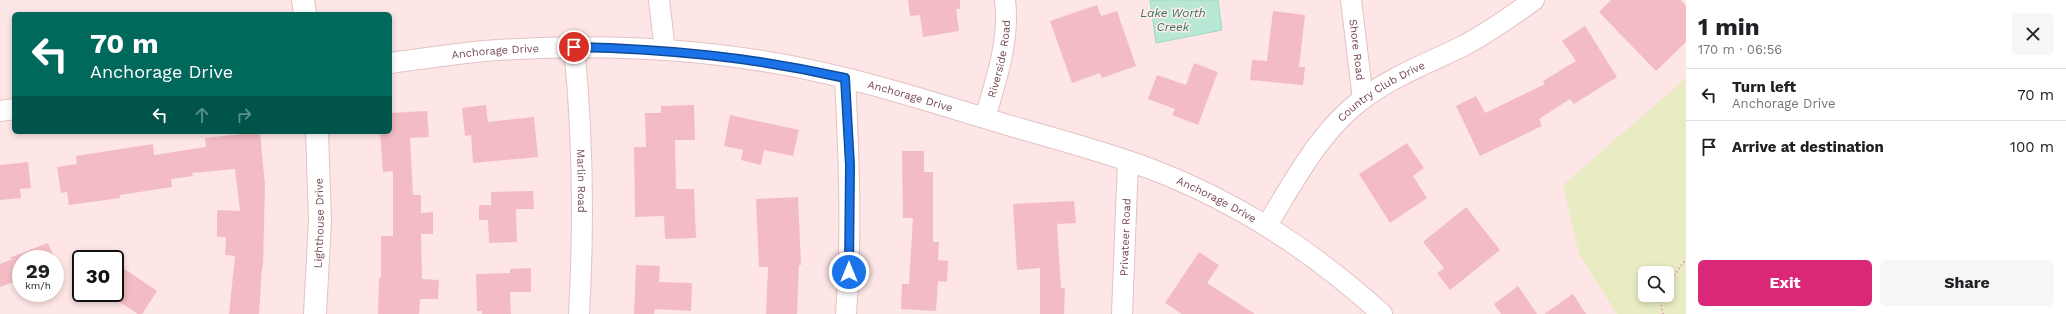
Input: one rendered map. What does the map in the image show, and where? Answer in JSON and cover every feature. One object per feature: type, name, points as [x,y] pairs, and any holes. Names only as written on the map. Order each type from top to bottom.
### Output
[{"type":"street","points":[[303,0],[305,12]]},
{"type":"street","points":[[659,0],[665,50]]},
{"type":"street","name":"Riverside Road","points":[[985,118],[1005,46],[1007,23],[1005,0]]},
{"type":"street","name":"Shore Road","points":[[1351,0],[1363,99]]},
{"type":"street","name":"Country Club Drive","points":[[1267,225],[1322,139],[1345,114],[1390,80],[1467,44],[1511,17],[1534,0]]},
{"type":"street","name":"Anchorage Drive","points":[[392,63],[484,51],[574,47],[665,50],[736,57],[845,78],[1128,161],[1201,190],[1267,225],[1313,256],[1382,314]]},
{"type":"street","name":"Marlin Road","points":[[574,47],[582,160],[583,238],[579,314]]},
{"type":"street","points":[[845,78],[850,165],[849,272],[846,314]]},
{"type":"street","points":[[0,111],[12,109]]},
{"type":"street","name":"Lighthouse Drive","points":[[315,314],[320,221],[317,134]]},
{"type":"street","name":"Privateer Road","points":[[1122,314],[1128,161]]},
{"type":"path","points":[[1674,275],[1686,259]]},
{"type":"path","points":[[1662,302],[1662,314]]},
{"type":"shaded area","points":[[1686,78],[1686,314],[1617,314],[1579,254],[1563,185]]},
{"type":"water","name":"Lake Worth Creek","points":[[1150,0],[1218,0],[1222,30],[1156,43]]},
{"type":"building","points":[[908,0],[960,0],[960,9],[956,9],[959,31],[923,37],[920,15],[910,16]]},
{"type":"building","points":[[1611,0],[1681,0],[1686,6],[1686,42],[1656,71],[1599,12]]},
{"type":"building","points":[[1097,5],[1101,16],[1117,11],[1136,66],[1102,78],[1100,73],[1072,83],[1050,21]]},
{"type":"building","points":[[1273,11],[1305,15],[1299,67],[1305,67],[1303,85],[1250,80],[1252,60],[1267,61]]},
{"type":"building","points":[[1585,26],[1617,77],[1574,104],[1570,99],[1539,119],[1542,126],[1480,156],[1456,106],[1476,96],[1485,113],[1545,84],[1543,81],[1576,61],[1562,41]]},
{"type":"building","points":[[1194,63],[1218,72],[1198,125],[1172,115],[1175,109],[1148,99],[1157,75],[1186,85]]},
{"type":"building","points":[[486,105],[488,122],[534,117],[538,157],[473,163],[471,135],[465,136],[462,108]]},
{"type":"building","points":[[694,105],[695,140],[675,140],[676,189],[694,189],[696,238],[665,239],[664,216],[635,217],[634,147],[646,147],[645,113],[661,113],[661,106]]},
{"type":"building","points":[[427,111],[429,137],[410,138],[413,195],[421,195],[421,213],[433,212],[433,234],[421,234],[422,279],[439,280],[438,299],[420,299],[419,314],[378,314],[379,278],[381,278],[381,236],[393,236],[393,171],[383,172],[380,134],[392,134],[392,113]]},
{"type":"building","points":[[730,115],[799,130],[793,156],[764,150],[761,165],[741,160],[743,150],[724,146]]},
{"type":"building","points":[[242,134],[260,134],[265,185],[263,267],[259,314],[229,314],[235,256],[225,255],[226,237],[217,237],[217,210],[240,211],[235,169],[192,173],[193,176],[171,179],[172,187],[120,195],[120,198],[69,205],[67,192],[61,193],[57,167],[77,164],[76,156],[153,144],[154,155],[206,147],[205,138]]},
{"type":"building","points":[[1407,143],[1424,168],[1413,176],[1427,198],[1390,223],[1359,174]]},
{"type":"building","points":[[902,151],[924,151],[924,172],[933,172],[933,242],[939,242],[938,260],[948,261],[947,282],[938,281],[936,311],[901,309],[902,284],[909,284],[913,218],[903,218]]},
{"type":"building","points":[[28,162],[31,188],[20,189],[21,198],[0,200],[0,165]]},
{"type":"building","points":[[533,191],[534,209],[516,209],[517,242],[489,243],[488,220],[479,220],[479,205],[491,205],[491,192]]},
{"type":"building","points":[[798,197],[801,265],[799,265],[797,314],[766,314],[768,267],[759,267],[756,199]]},
{"type":"building","points":[[1074,201],[1076,223],[1057,224],[1061,288],[1065,288],[1064,314],[1040,314],[1040,268],[1017,270],[1013,204]]},
{"type":"building","points":[[1466,207],[1500,250],[1450,290],[1437,273],[1444,268],[1423,242]]},
{"type":"building","points":[[48,243],[51,250],[30,250]]},
{"type":"building","points":[[1199,252],[1219,265],[1207,283],[1255,314],[1182,314],[1165,303]]},
{"type":"building","points":[[12,259],[12,282],[0,287],[0,264]]},
{"type":"building","points":[[636,265],[660,266],[659,282],[692,283],[691,311],[655,309],[654,314],[634,314]]},
{"type":"building","points":[[531,268],[531,292],[510,292],[511,314],[482,314],[482,311],[477,311],[476,274],[510,273],[510,269]]},
{"type":"building","points":[[124,269],[157,291],[142,314],[138,314],[120,302],[124,302]]},
{"type":"building","points":[[1518,286],[1537,314],[1501,314],[1494,304]]},
{"type":"building","points":[[1573,294],[1586,314],[1544,314]]},
{"type":"route","points":[[574,47],[640,48],[736,57],[845,78],[850,165],[849,272]]}]
